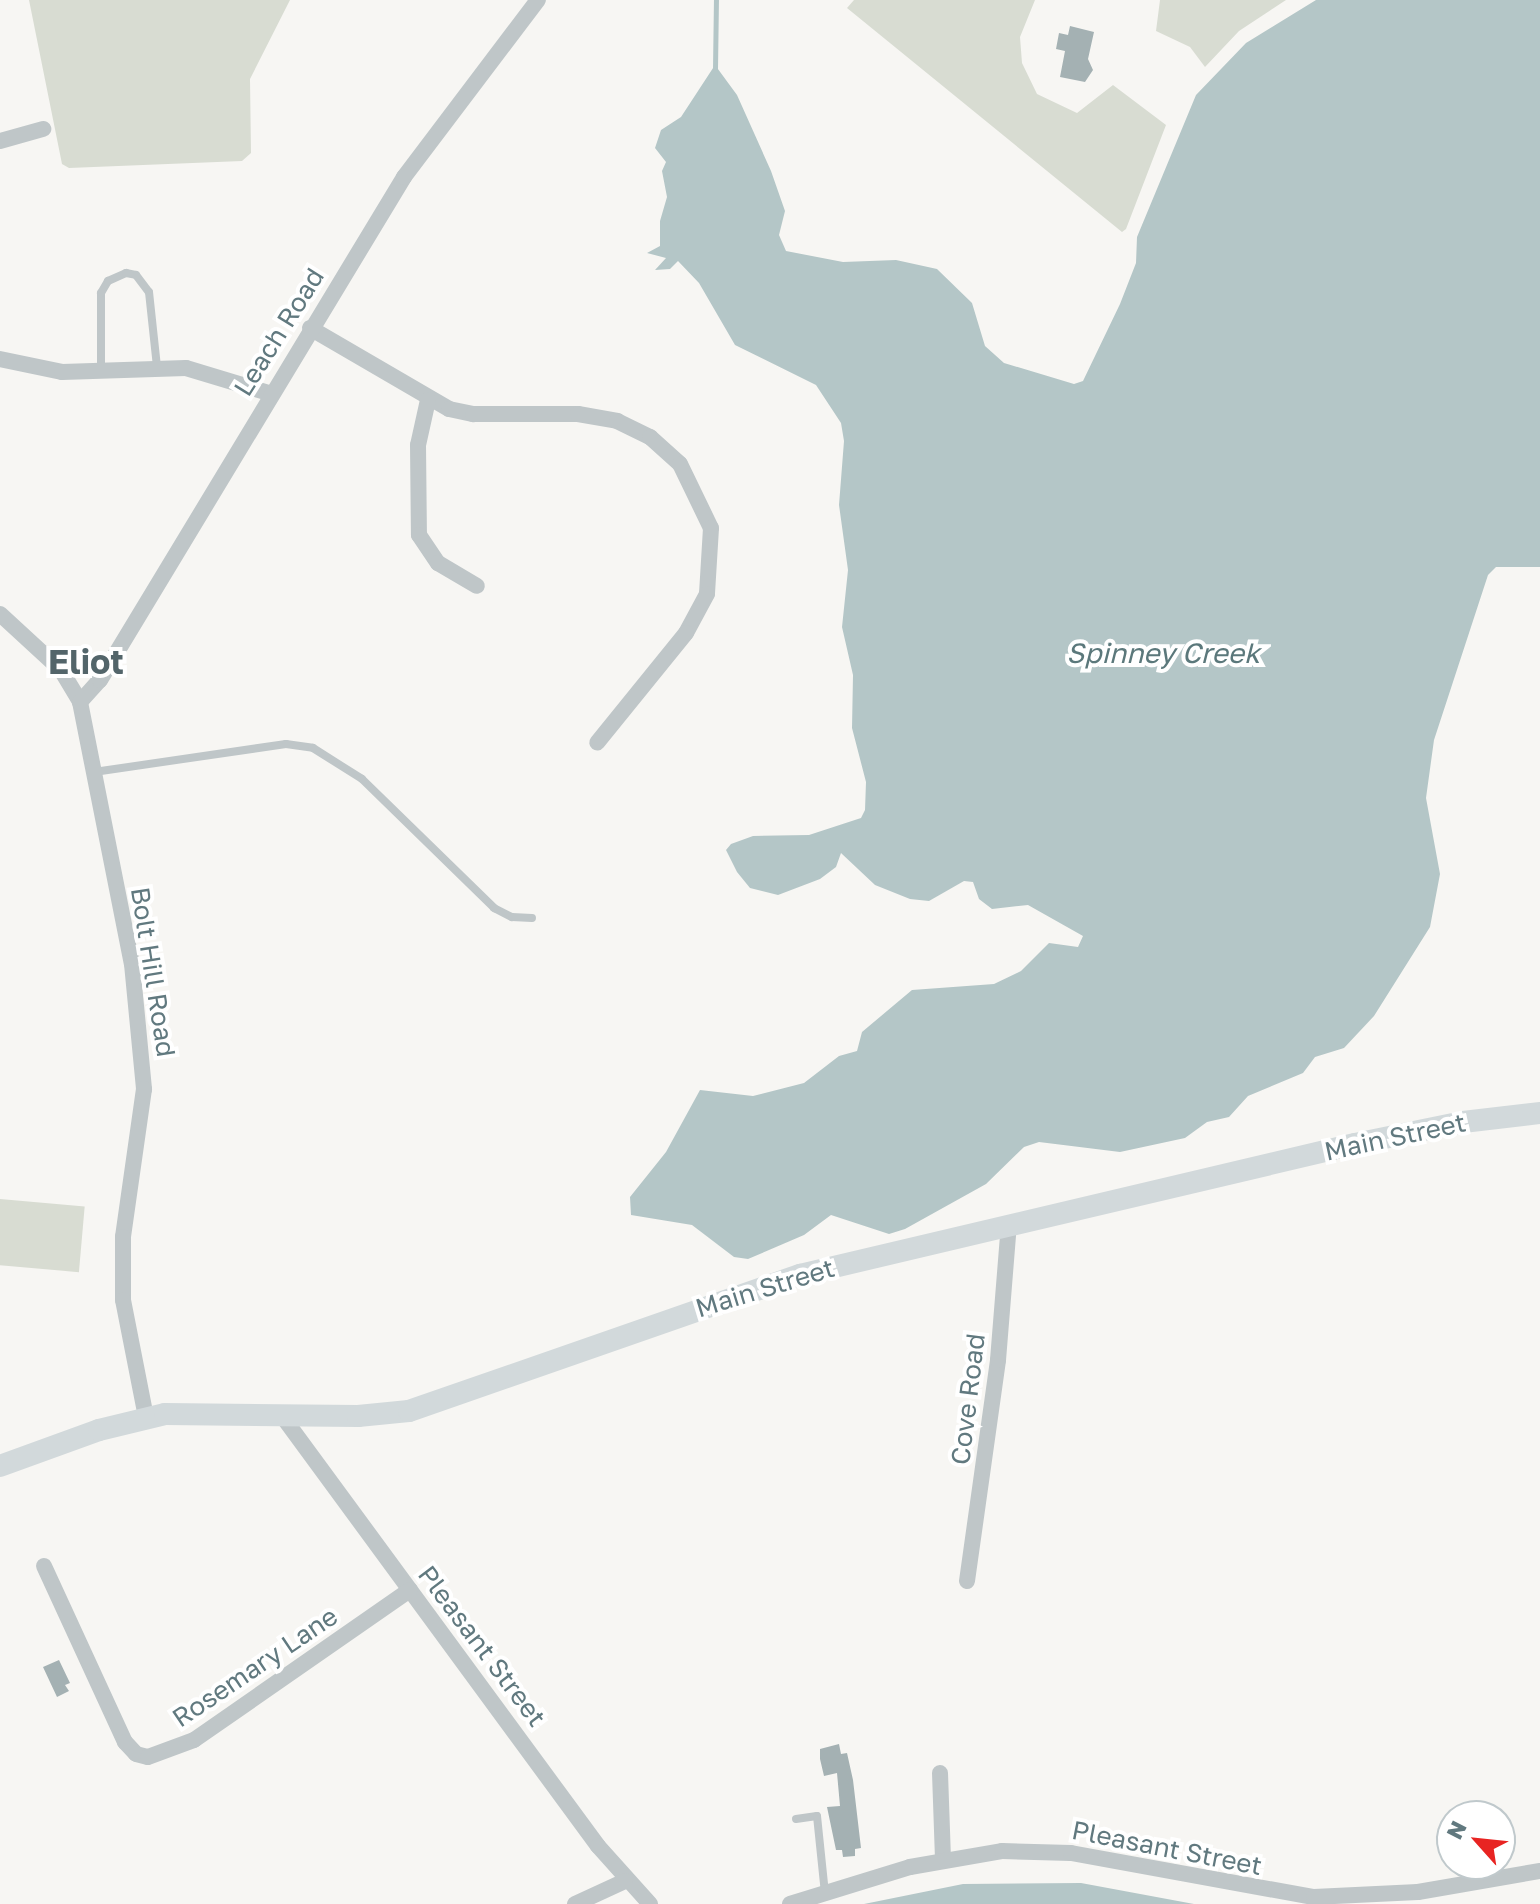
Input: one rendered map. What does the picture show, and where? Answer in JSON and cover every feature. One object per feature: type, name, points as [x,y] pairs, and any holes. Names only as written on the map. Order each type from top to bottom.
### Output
[{"type":"main road","name":"Main Street","points":[[0,1466],[146,1417],[280,1413],[367,1416],[419,1408],[757,1288],[1009,1223],[1429,1128],[1540,1113]]},
{"type":"street","name":"Leach Road","points":[[80,702],[100,680],[269,393],[436,130],[538,0]]},
{"type":"street","points":[[0,141],[43,129]]},
{"type":"street","points":[[310,328],[428,400],[473,414],[578,414],[617,421],[669,452],[697,492],[714,545],[707,594],[686,633],[597,743]]},
{"type":"street","points":[[0,359],[46,372],[101,372],[157,367],[201,371],[269,393]]},
{"type":"street","points":[[428,400],[418,445],[419,535],[438,563],[477,586]]},
{"type":"street","name":"Bolt Hill Road","points":[[0,614],[61,670],[80,702],[132,964],[145,1059],[123,1270],[128,1335],[146,1417]]},
{"type":"street","name":"Cove Road","points":[[967,1581],[998,1360],[1009,1223]]},
{"type":"street","name":"Pleasant Street","points":[[280,1413],[625,1881],[646,1903]]},
{"type":"street","name":"Rosemary Lane","points":[[44,1566],[125,1742],[136,1754],[148,1757],[194,1740],[410,1590]]},
{"type":"street","points":[[940,1773],[943,1859]]},
{"type":"street","name":"Pleasant Street","points":[[790,1904],[943,1859],[1002,1851],[1071,1853],[1314,1897],[1418,1892],[1540,1871]]},
{"type":"street","points":[[575,1904],[625,1881]]},
{"type":"lane","points":[[101,372],[101,293],[108,281],[126,273],[136,275],[149,292],[157,367]]},
{"type":"lane","points":[[94,772],[286,744],[313,748],[362,779],[494,908],[512,917],[532,918]]},
{"type":"lane","points":[[796,1819],[817,1816],[825,1894]]},
{"type":"shaded area","points":[[29,0],[290,0],[250,79],[251,153],[242,161],[69,168],[62,164]]},
{"type":"shaded area","points":[[854,0],[1035,0],[1020,37],[1022,63],[1037,94],[1077,113],[1113,85],[1166,125],[1126,229],[1122,232],[847,8]]},
{"type":"shaded area","points":[[1160,0],[1286,0],[1239,31],[1205,67],[1190,47],[1156,31]]},
{"type":"shaded area","points":[[0,1199],[85,1206],[79,1272],[0,1265]]},
{"type":"water","name":"Spinney Creek","points":[[1316,0],[1540,0],[1540,567],[1496,567],[1488,575],[1434,740],[1426,798],[1440,874],[1430,927],[1374,1016],[1344,1048],[1315,1057],[1303,1073],[1248,1096],[1229,1117],[1207,1122],[1185,1138],[1120,1152],[1039,1142],[1024,1147],[986,1184],[905,1229],[889,1234],[831,1215],[804,1235],[748,1259],[734,1257],[692,1225],[631,1215],[630,1197],[666,1152],[700,1090],[753,1096],[804,1083],[839,1056],[857,1051],[862,1032],[912,990],[994,984],[1021,971],[1049,943],[1078,947],[1083,936],[1028,905],[992,909],[979,899],[973,882],[964,881],[929,901],[910,899],[875,885],[841,853],[836,867],[820,879],[778,895],[750,888],[737,872],[726,850],[731,844],[753,836],[809,835],[861,818],[865,810],[866,782],[852,728],[853,675],[842,627],[848,570],[839,505],[844,441],[841,423],[816,385],[735,345],[699,283],[678,261],[670,269],[655,270],[666,258],[647,253],[660,246],[660,221],[667,197],[662,171],[666,162],[655,148],[661,130],[681,117],[715,65],[737,95],[771,171],[785,211],[779,235],[786,251],[843,262],[896,260],[937,269],[972,303],[985,346],[1004,363],[1074,384],[1083,381],[1120,304],[1136,263],[1137,237],[1196,95],[1246,43]]},
{"type":"water","points":[[1081,1883],[1194,1904],[864,1904],[963,1884]]},
{"type":"building","points":[[1070,26],[1094,32],[1088,59],[1093,70],[1085,82],[1060,77],[1065,51],[1056,49],[1059,33],[1068,35]]},
{"type":"building","points":[[59,1660],[70,1683],[65,1685],[69,1691],[57,1697],[43,1667]]},
{"type":"building","points":[[839,1744],[841,1754],[847,1753],[853,1780],[861,1848],[855,1849],[855,1856],[843,1857],[842,1850],[836,1850],[827,1807],[840,1806],[837,1773],[824,1776],[820,1759],[820,1749]]},
{"type":"waterway","name":"Spinney Creek","points":[[715,69],[716,0]]},
{"type":"district","name":"Eliot","points":[[86,662]]}]
